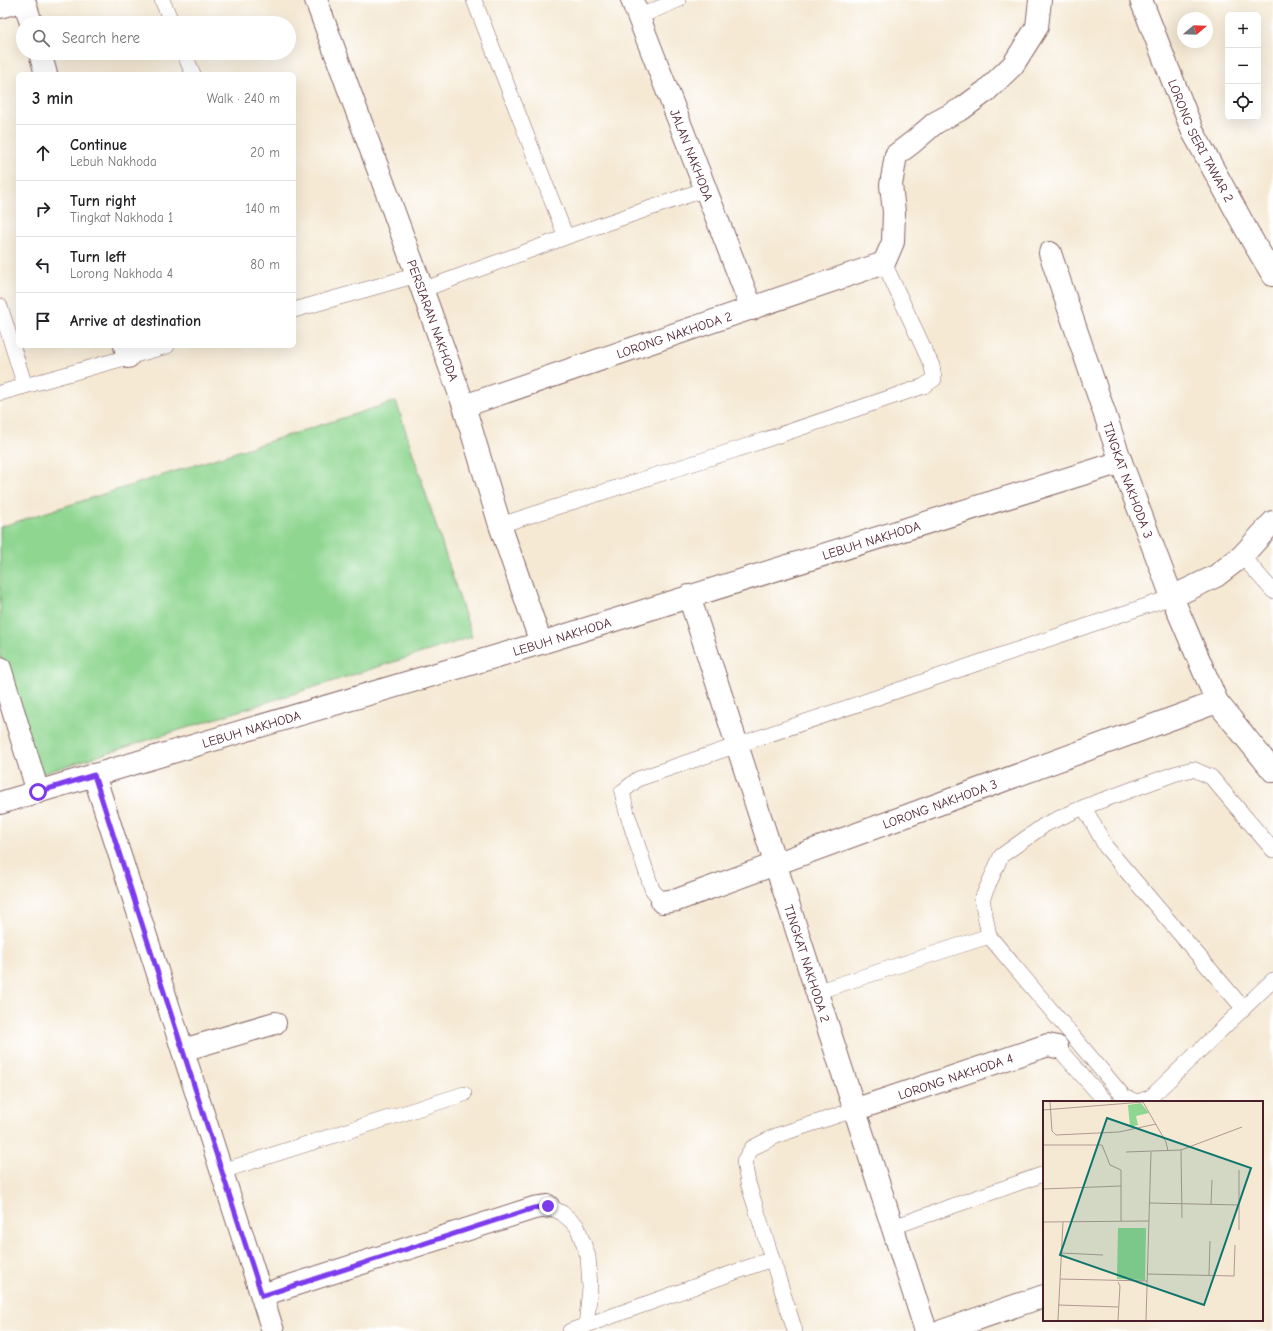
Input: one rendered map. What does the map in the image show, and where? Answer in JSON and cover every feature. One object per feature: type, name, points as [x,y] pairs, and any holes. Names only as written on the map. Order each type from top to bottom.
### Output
[{"type":"street","points":[[0,7],[24,0],[29,16]]},
{"type":"street","name":"PERSIARAN NAKHODA","points":[[316,0],[464,406],[500,525],[541,643]]},
{"type":"street","points":[[884,263],[893,242],[894,212],[891,185],[896,155],[935,123],[963,108],[986,91],[1013,64],[1037,27],[1040,0]]},
{"type":"street","name":"LORONG SERI TAWAR 2","points":[[1141,0],[1193,132],[1273,276]]},
{"type":"street","name":"JALAN NAKHODA","points":[[635,8],[752,309]]},
{"type":"street","points":[[42,60],[45,72]]},
{"type":"street","name":"TINGKAT NAKHODA 3","points":[[1050,253],[1121,462],[1172,597],[1217,702],[1273,771]]},
{"type":"street","name":"LORONG NAKHODA 2","points":[[464,406],[884,263]]},
{"type":"street","name":"LEBUH NAKHODA","points":[[0,803],[541,643],[1121,462]]},
{"type":"street","points":[[1172,597],[1216,576],[1242,556],[1273,522]]},
{"type":"street","name":"TINGKAT NAKHODA 2","points":[[690,596],[926,1331]]},
{"type":"street","points":[[2,679],[38,792]]},
{"type":"street","name":"LORONG NAKHODA 3","points":[[662,902],[677,900],[1217,702]]},
{"type":"street","points":[[94,775],[273,1331]]},
{"type":"street","points":[[183,1050],[275,1023]]},
{"type":"street","name":"LORONG NAKHODA 4","points":[[854,1110],[1048,1045],[1057,1047]]},
{"type":"street","points":[[262,1296],[534,1208],[548,1206]]},
{"type":"street","points":[[942,1331],[1043,1296]]},
{"type":"lane","points":[[162,0],[169,16]]},
{"type":"lane","points":[[474,0],[566,238]]},
{"type":"lane","points":[[635,8],[678,0]]},
{"type":"lane","points":[[187,60],[192,72]]},
{"type":"lane","points":[[296,310],[420,282],[566,238],[706,189]]},
{"type":"lane","points":[[500,525],[738,449],[924,386],[934,379],[932,366],[884,263]]},
{"type":"lane","points":[[0,306],[25,386]]},
{"type":"lane","points":[[0,393],[126,352],[153,348]]},
{"type":"lane","points":[[1242,556],[1273,592]]},
{"type":"lane","points":[[662,902],[652,889],[627,813],[622,792],[638,779],[1172,597]]},
{"type":"lane","points":[[1135,1101],[1124,1097],[989,936],[982,899],[1001,856],[1046,824],[1084,807],[1174,774],[1193,770],[1211,777],[1273,850]]},
{"type":"lane","points":[[1084,807],[1106,847],[1243,1008]]},
{"type":"lane","points":[[816,992],[989,936]]},
{"type":"lane","points":[[1141,1101],[1151,1097],[1273,980]]},
{"type":"lane","points":[[1057,1047],[1105,1101]]},
{"type":"lane","points":[[222,1171],[464,1094]]},
{"type":"lane","points":[[795,1331],[748,1184],[744,1161],[752,1148],[778,1135],[854,1110]]},
{"type":"lane","points":[[893,1227],[1043,1174]]},
{"type":"lane","points":[[548,1206],[562,1212],[578,1226],[588,1256],[590,1288],[586,1326]]},
{"type":"lane","points":[[570,1331],[772,1259]]},
{"type":"green space","points":[[396,401],[472,637],[38,775],[0,655],[0,527]]},
{"type":"route","points":[[38,792],[94,775],[262,1296],[534,1208],[548,1206]]}]
